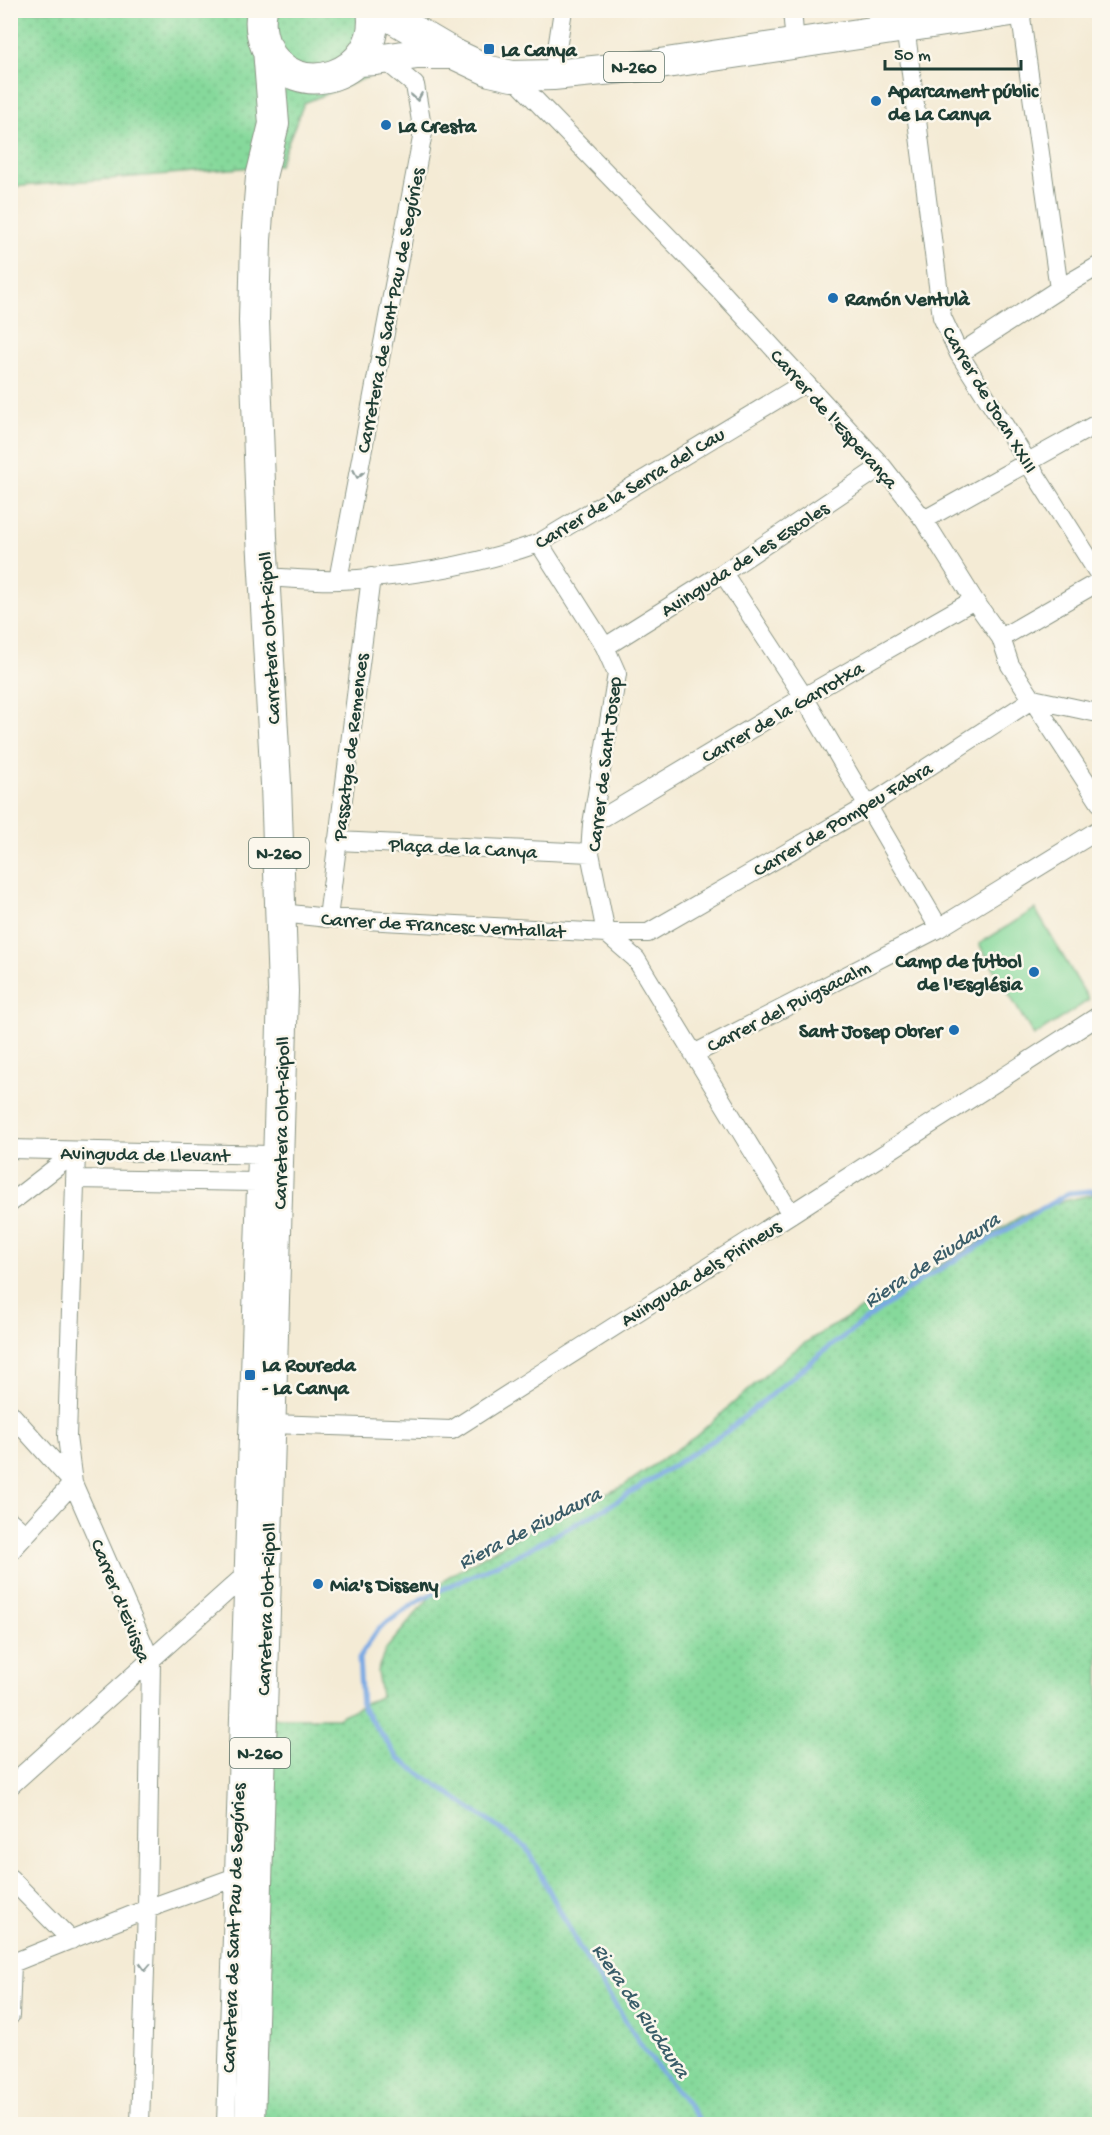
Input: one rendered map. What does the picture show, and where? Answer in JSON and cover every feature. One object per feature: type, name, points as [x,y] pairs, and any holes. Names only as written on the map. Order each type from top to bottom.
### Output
[{"type":"main road","name":"N-260","points":[[262,10],[261,27],[268,50]]},
{"type":"main road","points":[[367,60],[373,29],[372,10]]},
{"type":"main road","name":"N-260","points":[[379,10],[454,54],[490,71],[512,76],[553,75],[653,65],[795,44],[904,19],[1019,10]]},
{"type":"main road","points":[[268,50],[277,62],[290,71],[312,78]]},
{"type":"main road","name":"Carretera Olot-Ripoll","points":[[250,2124],[271,1424],[268,1155],[283,991],[257,399],[254,281],[261,177],[274,124],[268,50]]},
{"type":"main road","name":"N-260","points":[[312,78],[322,78],[342,72],[367,60],[417,54],[454,54]]},
{"type":"main road","name":"Carretera Olot-Ripoll","points":[[274,124],[312,78]]},
{"type":"street","points":[[553,75],[563,10]]},
{"type":"street","points":[[792,10],[795,44]]},
{"type":"street","points":[[1019,10],[1059,289]]},
{"type":"street","name":"Carrer de Joan XXIII","points":[[904,19],[942,317],[959,354],[1030,463],[1100,579]]},
{"type":"street","name":"Carretera de Sant Pau de Segúries","points":[[338,580],[423,134],[415,86],[392,66],[367,60]]},
{"type":"street","name":"Carrer de l'Esperança","points":[[512,76],[718,288],[882,466],[924,520],[974,600],[1001,638],[1010,664],[1100,803]]},
{"type":"street","points":[[959,354],[1100,265]]},
{"type":"street","name":"Carrer de la Serra del Cau","points":[[265,577],[338,580],[415,574],[515,552],[539,543],[804,383]]},
{"type":"street","points":[[924,520],[1100,422]]},
{"type":"street","name":"Avinguda de les Escoles","points":[[604,647],[723,573],[882,466]]},
{"type":"street","name":"Carrer de Sant Josep","points":[[539,543],[604,647],[617,674],[592,824],[590,853],[606,933]]},
{"type":"street","points":[[723,573],[804,697],[939,928]]},
{"type":"street","name":"Passatge de Remences","points":[[328,918],[371,577]]},
{"type":"street","points":[[1001,638],[1100,579]]},
{"type":"street","name":"Carrer de la Garrotxa","points":[[592,824],[804,697],[974,600]]},
{"type":"street","points":[[1033,699],[1093,712],[1100,711]]},
{"type":"street","name":"Carrer de Pompeu Fabra","points":[[648,933],[868,806],[1033,699]]},
{"type":"street","name":"Carrer del Puigsacalm","points":[[694,1054],[939,928],[1100,829]]},
{"type":"street","name":"Plaça de la Canya","points":[[337,840],[590,853]]},
{"type":"street","name":"Carrer de Francesc Verntallat","points":[[281,913],[328,918],[606,933],[648,933]]},
{"type":"street","points":[[606,933],[636,959],[792,1214]]},
{"type":"street","name":"Avinguda dels Pirineus","points":[[271,1424],[452,1430],[1100,1015]]},
{"type":"street","name":"Avinguda de Llevant","points":[[10,1149],[268,1155]]},
{"type":"street","points":[[10,1203],[76,1152]]},
{"type":"street","name":"Carrer d'Eivissa","points":[[76,1152],[67,1437],[73,1483],[151,1661],[147,1909],[140,2124]]},
{"type":"street","name":"Carretera de Sant Pau de Segúries","points":[[226,2124],[242,1578],[257,1182],[268,1155]]},
{"type":"street","name":"Avinguda de Llevant","points":[[75,1179],[257,1182]]},
{"type":"street","points":[[10,1413],[73,1483],[10,1552]]},
{"type":"street","points":[[10,1521],[26,1535]]},
{"type":"street","points":[[10,1786],[242,1578]]},
{"type":"street","points":[[10,1878],[71,1940]]},
{"type":"street","points":[[10,2016],[11,1964],[147,1909],[233,1878]]},
{"type":"green space","points":[[11,11],[388,11],[389,31],[387,42],[368,77],[304,103],[279,165],[11,187]]},
{"type":"green space","name":"Camp de futbol de l'Església","points":[[1035,909],[1089,1000],[1034,1036],[979,944]]},
{"type":"green space","points":[[1099,1193],[1099,2124],[233,2124],[271,1718],[337,1718],[381,1696],[377,1671],[386,1649],[446,1578],[522,1534],[623,1486],[696,1436],[788,1355],[811,1339],[1020,1217],[1047,1205]]},
{"type":"waterway","name":"Riera de Riudaura","points":[[703,2124],[644,2050],[579,1947],[526,1847],[399,1759],[362,1707],[359,1658],[378,1629],[421,1599],[517,1555],[606,1508],[726,1432],[828,1348],[918,1282],[1069,1193],[1100,1190]]},
{"type":"place","name":"La Canya","points":[[489,49]]},
{"type":"place","name":"Aparcament públic de La Canya","points":[[876,101]]},
{"type":"place","name":"La Cresta","points":[[386,125]]},
{"type":"place","name":"Ramón Ventulà","points":[[833,298]]},
{"type":"place","name":"Camp de futbol de l'Església","points":[[1034,972]]},
{"type":"place","name":"Sant Josep Obrer","points":[[954,1030]]},
{"type":"place","name":"La Roureda - La Canya","points":[[250,1375]]},
{"type":"place","name":"Mia's Disseny","points":[[318,1584]]}]
